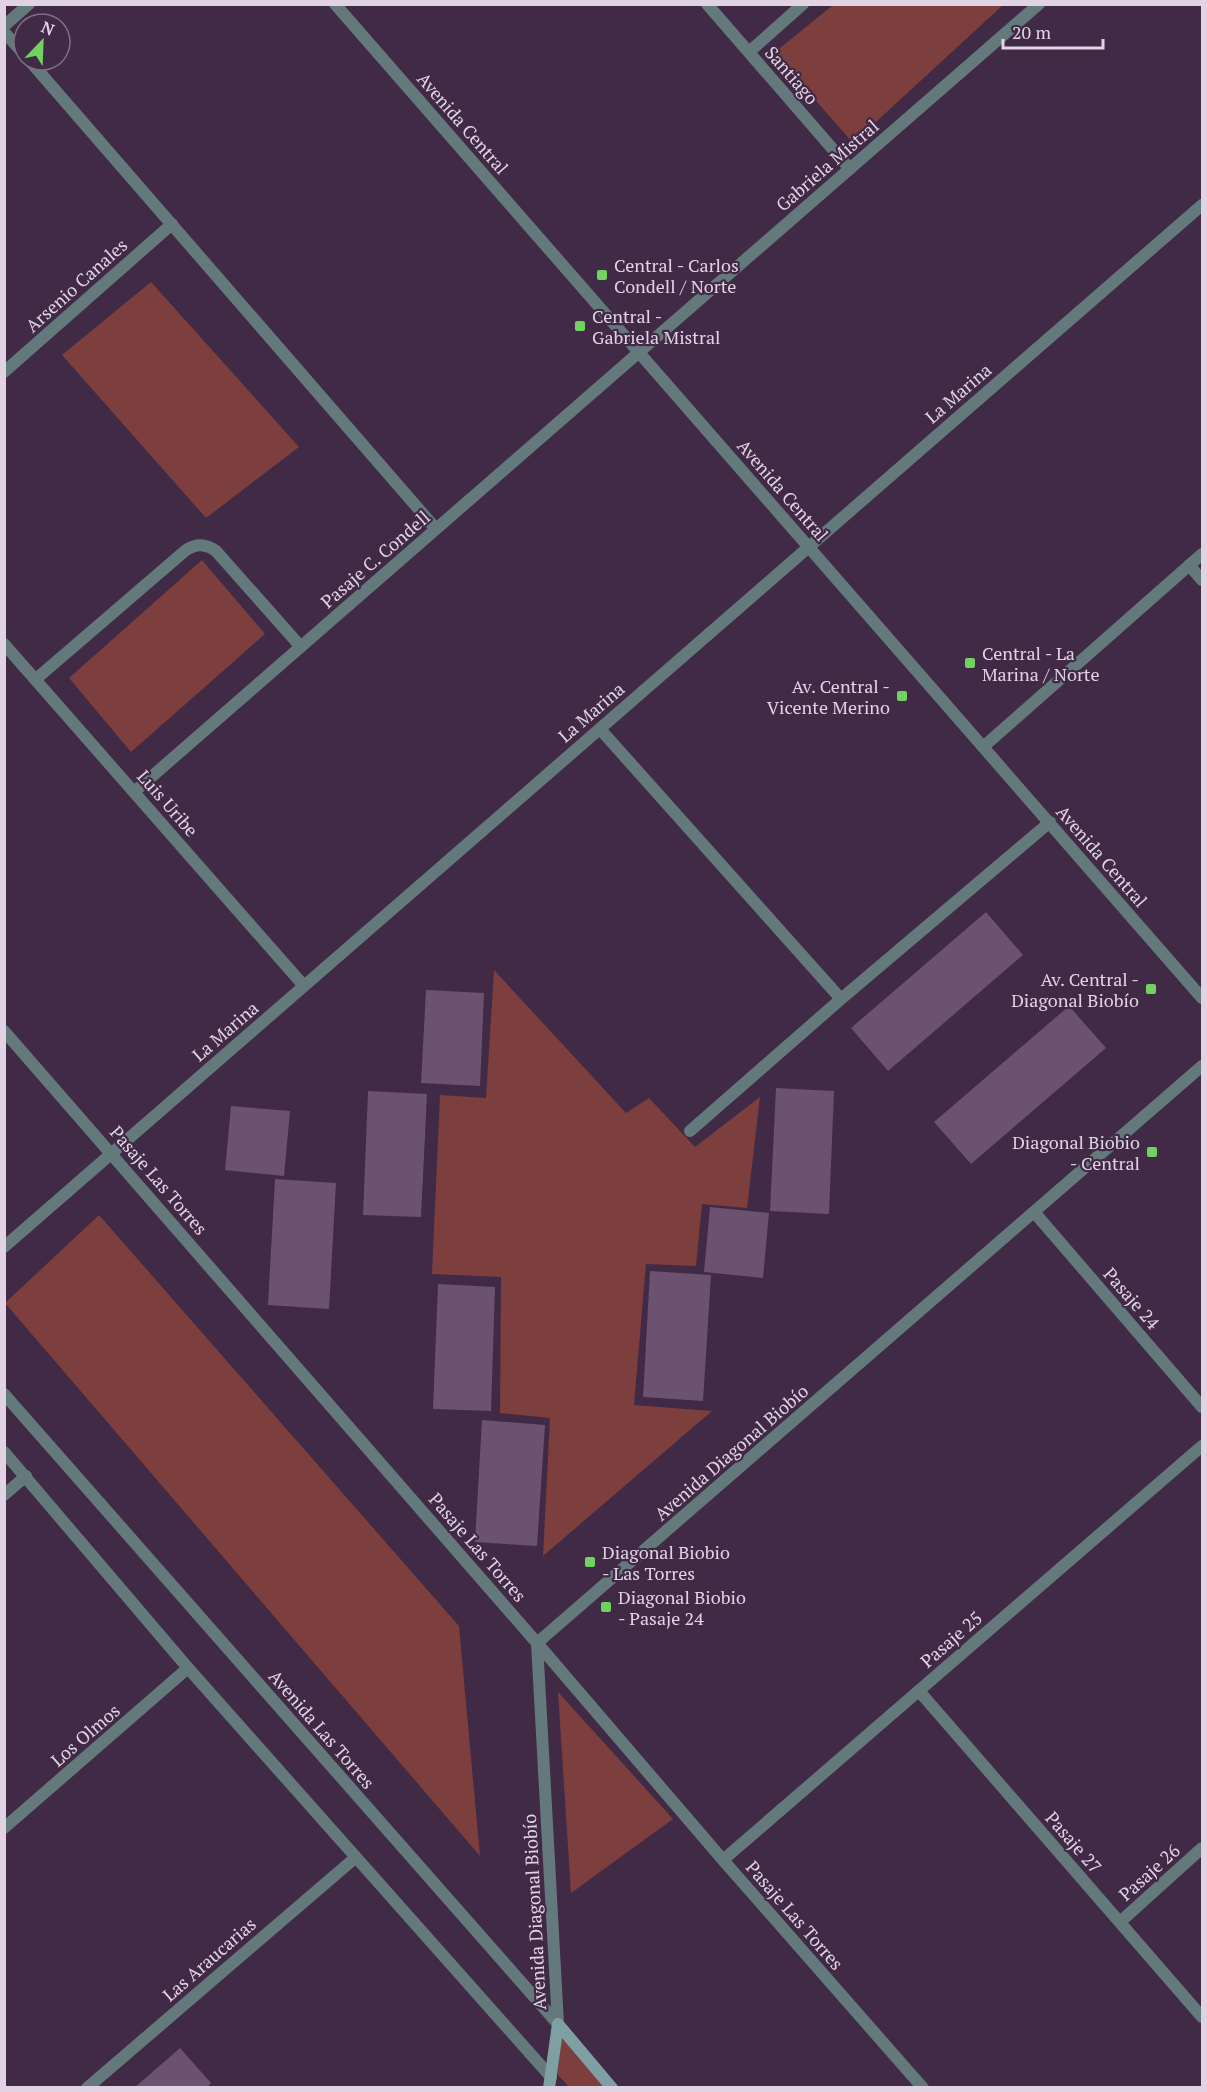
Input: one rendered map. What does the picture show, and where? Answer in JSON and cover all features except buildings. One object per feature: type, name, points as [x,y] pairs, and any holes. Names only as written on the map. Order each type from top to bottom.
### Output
[{"type":"main road","name":"Avenida Diagonal Biobío","points":[[550,2082],[558,2024]]},
{"type":"main road","name":"Avenida Las Torres","points":[[558,2024],[612,2088]]},
{"type":"main road","points":[[550,2082],[560,2088]]},
{"type":"street","points":[[4,26],[29,4]]},
{"type":"street","name":"Avenida Central","points":[[335,4],[1203,998]]},
{"type":"street","name":"Santiago","points":[[707,4],[850,169]]},
{"type":"street","points":[[748,52],[803,4]]},
{"type":"street","name":"Gabriela Mistral","points":[[639,353],[1039,4]]},
{"type":"street","points":[[39,72],[436,529]]},
{"type":"street","name":"La Marina","points":[[4,1247],[1203,205]]},
{"type":"street","name":"Arsenio Canales","points":[[4,372],[172,224]]},
{"type":"street","name":"Pasaje C. Condell","points":[[134,792],[639,353]]},
{"type":"street","points":[[36,679],[186,550],[193,545],[201,544],[216,551],[301,646]]},
{"type":"street","points":[[983,747],[1203,554]]},
{"type":"street","points":[[1189,565],[1203,580]]},
{"type":"street","name":"Luis Uribe","points":[[4,644],[304,987]]},
{"type":"street","points":[[600,729],[841,999]]},
{"type":"street","points":[[690,1131],[841,999],[1050,822]]},
{"type":"street","name":"Pasaje Las Torres","points":[[4,1031],[923,2088]]},
{"type":"street","name":"Avenida Diagonal Biobío","points":[[558,2024],[537,1643],[1203,1066]]},
{"type":"street","name":"Pasaje 24","points":[[1034,1212],[1203,1407]]},
{"type":"street","name":"Avenida Las Torres","points":[[4,1394],[558,2024]]},
{"type":"street","name":"Pasaje 25","points":[[723,1860],[1203,1446]]},
{"type":"street","points":[[4,1452],[188,1668],[550,2082]]},
{"type":"street","points":[[4,1495],[26,1476]]},
{"type":"street","name":"Los Olmos","points":[[4,1828],[188,1668]]},
{"type":"street","name":"Pasaje 27","points":[[919,1691],[1203,2017]]},
{"type":"street","name":"Pasaje 26","points":[[1120,1922],[1203,1848]]},
{"type":"street","name":"Las Araucarias","points":[[87,2088],[355,1858]]},
{"type":"shaded area","points":[[833,5],[1003,5],[853,143],[774,53]]},
{"type":"shaded area","points":[[151,282],[299,447],[206,518],[62,355]]},
{"type":"shaded area","points":[[202,560],[265,634],[131,752],[69,678]]},
{"type":"shaded area","points":[[494,970],[626,1113],[649,1098],[695,1147],[760,1097],[747,1208],[702,1204],[696,1266],[646,1264],[634,1405],[712,1411],[543,1556],[550,1418],[500,1413],[501,1277],[432,1274],[440,1095],[486,1098]]},
{"type":"shaded area","points":[[99,1215],[459,1626],[480,1856],[5,1303]]},
{"type":"shaded area","points":[[558,1692],[673,1819],[571,1893]]},
{"type":"shaded area","points":[[562,2036],[605,2087],[569,2087],[557,2074]]},
{"type":"place","name":"Central - Carlos Condell / Norte","points":[[602,275]]},
{"type":"place","name":"Central - Gabriela Mistral","points":[[580,326]]},
{"type":"place","name":"Central - La Marina / Norte","points":[[970,663]]},
{"type":"place","name":"Av. Central - Vicente Merino","points":[[902,696]]},
{"type":"place","name":"Av. Central - Diagonal Biobío","points":[[1151,989]]},
{"type":"place","name":"Diagonal Biobio - Central","points":[[1152,1152]]},
{"type":"place","name":"Diagonal Biobio - Las Torres","points":[[590,1562]]},
{"type":"place","name":"Diagonal Biobio - Pasaje 24","points":[[606,1607]]}]
